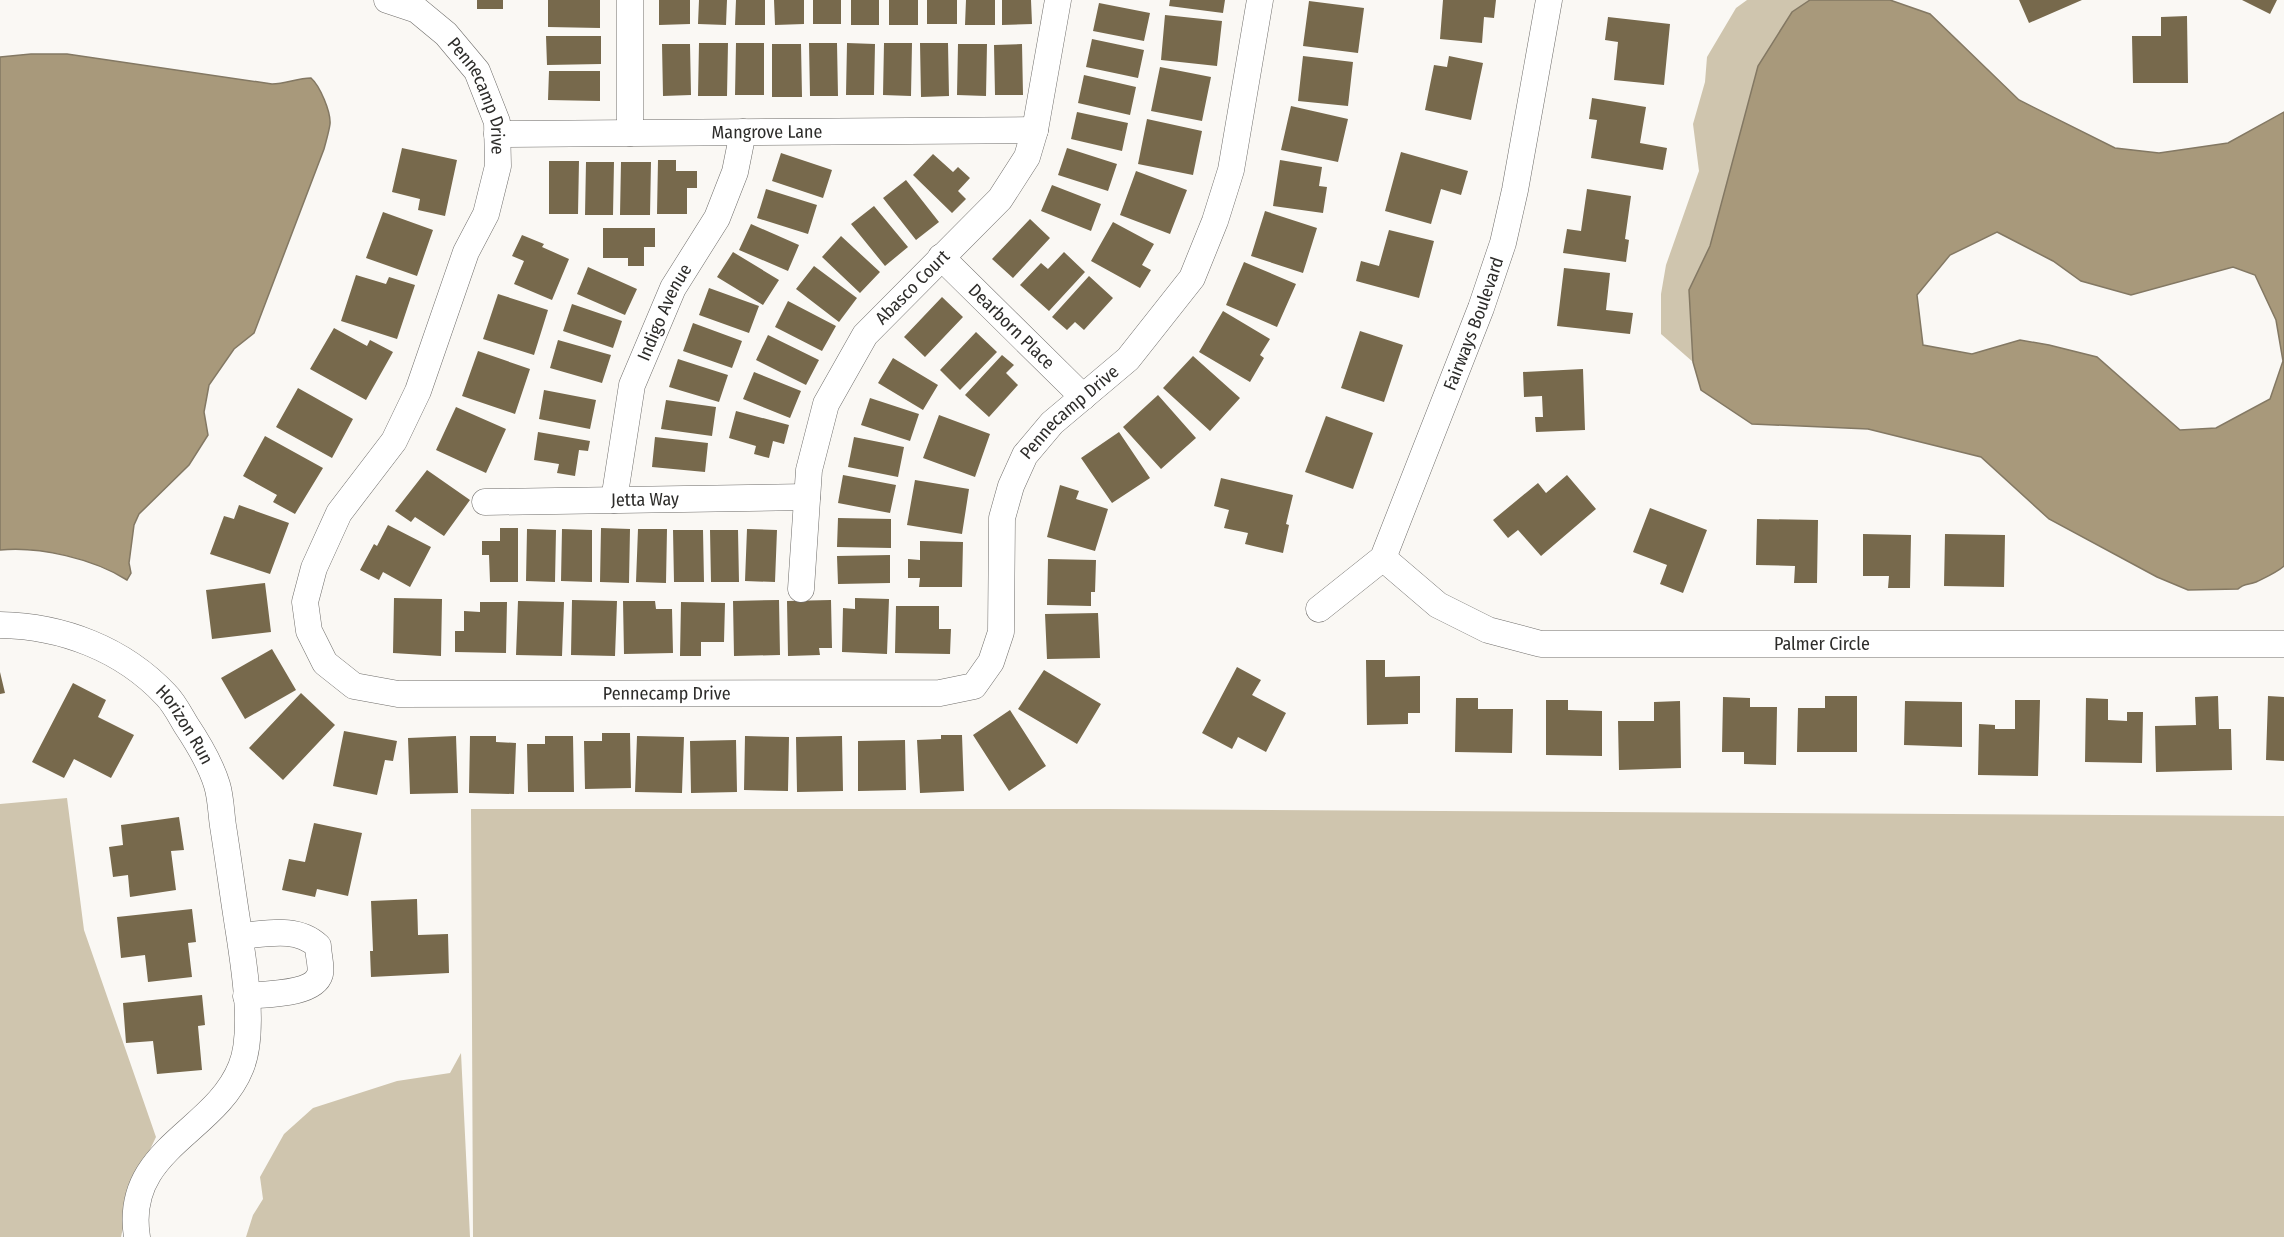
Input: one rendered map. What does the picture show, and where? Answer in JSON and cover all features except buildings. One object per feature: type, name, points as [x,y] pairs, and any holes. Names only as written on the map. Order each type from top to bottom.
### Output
[{"type":"street","name":"Pennecamp Drive","points":[[387,0],[419,5],[477,71],[497,122],[498,166],[486,214],[466,252],[418,391],[394,441],[339,513],[314,568],[305,602],[309,631],[325,663],[354,686],[398,694],[940,693],[974,686],[991,662],[1000,632],[1002,518],[1011,486],[1025,455],[1052,423],[1128,359],[1192,278],[1215,221],[1231,170],[1260,0]]},
{"type":"street","points":[[630,0],[630,133]]},
{"type":"street","name":"Abasco Court","points":[[801,589],[809,470],[826,404],[865,335],[1000,199],[1027,157],[1035,130],[1058,0]]},
{"type":"street","name":"Fairways Boulevard","points":[[1319,609],[1383,558],[1437,423],[1503,243],[1550,0]]},
{"type":"street","name":"Mangrove Lane","points":[[497,134],[1035,130]]},
{"type":"street","name":"Indigo Avenue","points":[[614,500],[632,385],[673,288],[717,218],[735,172],[743,132]]},
{"type":"street","name":"Dearborn Place","points":[[941,256],[1083,397]]},
{"type":"street","name":"Jetta Way","points":[[485,502],[807,497]]},
{"type":"street","name":"Palmer Circle","points":[[1383,558],[1438,605],[1488,630],[1541,644],[2284,644]]},
{"type":"street","name":"Horizon Run","points":[[0,625],[28,626],[64,633],[114,653],[144,673],[168,696],[196,740],[217,785],[240,936],[249,1028],[247,1048],[241,1069],[216,1106],[173,1143],[152,1169],[139,1193],[134,1221],[136,1237]]},
{"type":"street","points":[[240,936],[299,933],[318,946],[320,974],[315,982],[305,990],[246,996]]},
{"type":"shaded area","points":[[1747,0],[1810,0],[1792,12],[1710,246],[1689,290],[1693,362],[1661,334],[1661,294],[1666,265],[1699,171],[1693,124],[1705,82],[1707,57],[1736,8]]},
{"type":"shaded area","points":[[1810,0],[1890,0],[1930,14],[2019,100],[2115,148],[2159,153],[2228,143],[2284,112],[2284,566],[2267,577],[2238,589],[2188,590],[2157,577],[2049,519],[1981,457],[1868,429],[1752,424],[1701,390],[1693,362],[1689,290],[1710,246],[1758,66],[1792,12]],"holes":[[[1997,232],[2053,261],[2081,281],[2131,295],[2233,267],[2255,275],[2276,320],[2283,361],[2270,399],[2216,428],[2180,430],[2097,357],[2020,340],[1972,354],[1923,345],[1917,295],[1950,255]]]},
{"type":"shaded area","points":[[67,54],[272,84],[311,78],[321,93],[330,119],[324,149],[254,333],[234,349],[209,385],[204,412],[208,435],[189,465],[139,514],[134,525],[129,563],[131,573],[127,580],[83,560],[49,552],[0,550],[0,57]]},
{"type":"shaded area","points":[[67,798],[84,930],[156,1137],[132,1187],[121,1237],[0,1237],[0,804]]},
{"type":"shaded area","points":[[471,809],[1108,809],[2284,816],[2284,1237],[473,1237]]},
{"type":"shaded area","points":[[461,1053],[470,1237],[246,1237],[253,1215],[263,1199],[260,1177],[284,1134],[313,1108],[397,1081],[450,1073]]}]
